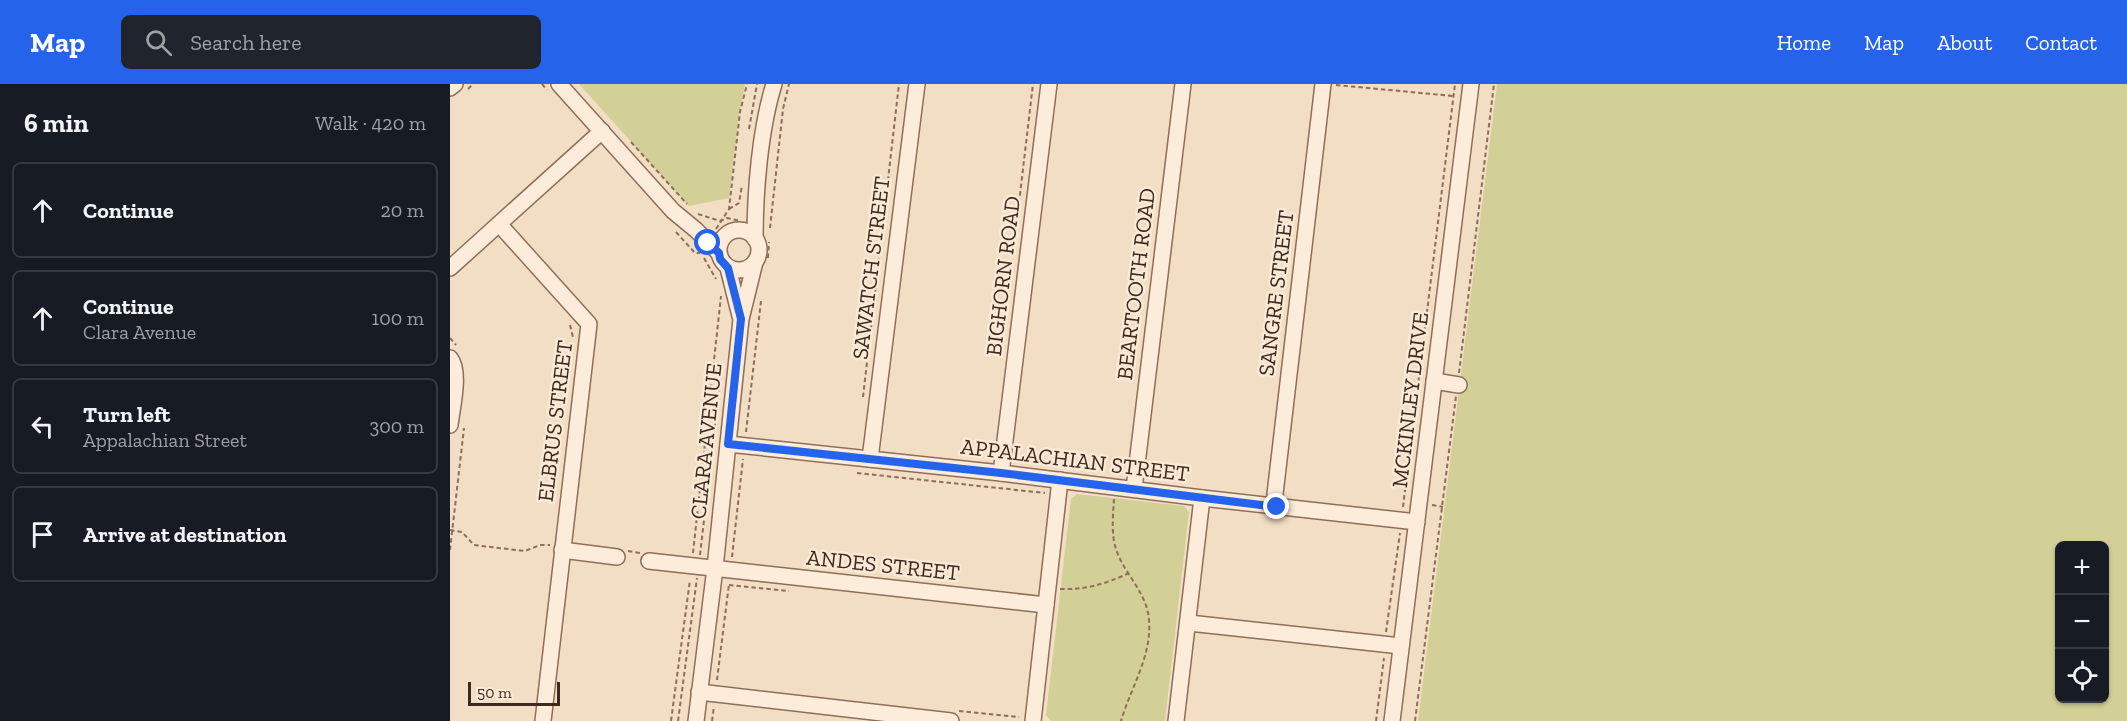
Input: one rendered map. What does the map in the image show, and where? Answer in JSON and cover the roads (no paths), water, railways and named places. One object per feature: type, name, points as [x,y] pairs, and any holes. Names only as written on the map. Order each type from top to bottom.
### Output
[{"type":"street","points":[[450,88],[455,84]]},
{"type":"street","name":"CLARA AVENUE","points":[[559,84],[674,211],[719,253],[720,259],[728,268],[741,319]]},
{"type":"street","points":[[747,232],[756,196],[767,107],[774,84]]},
{"type":"street","name":"SAWATCH STREET","points":[[870,459],[917,84]]},
{"type":"street","name":"BIGHORN ROAD","points":[[1001,473],[1049,84]]},
{"type":"street","name":"BEARTOOTH ROAD","points":[[1134,489],[1183,84]]},
{"type":"street","name":"MCKINLEY DRIVE","points":[[1392,721],[1401,646],[1407,517],[1420,504],[1470,84]]},
{"type":"street","name":"SANGRE STREET","points":[[1277,507],[1275,494],[1329,85]]},
{"type":"street","points":[[450,268],[602,131]]},
{"type":"street","name":"ELBRUS STREET","points":[[499,224],[589,324],[556,548],[543,721]]},
{"type":"street","points":[[696,230],[747,232]]},
{"type":"street","points":[[719,253],[721,240],[747,232]]},
{"type":"street","name":"CLARA AVENUE","points":[[696,721],[715,568],[741,319],[762,264],[759,250],[747,232]]},
{"type":"street","points":[[728,268],[740,271],[762,264]]},
{"type":"street","points":[[453,352],[457,422]]},
{"type":"street","points":[[1434,381],[1458,384]]},
{"type":"street","name":"APPALACHIAN STREET","points":[[728,444],[1001,473],[1277,507],[1407,517]]},
{"type":"street","points":[[1033,721],[1060,480]]},
{"type":"street","points":[[1176,721],[1202,498]]},
{"type":"street","points":[[556,548],[616,557]]},
{"type":"street","points":[[649,561],[715,568]]},
{"type":"street","name":"ANDES STREET","points":[[715,568],[1046,605]]},
{"type":"street","points":[[1189,623],[1401,646]]},
{"type":"street","points":[[699,692],[951,721]]}]
